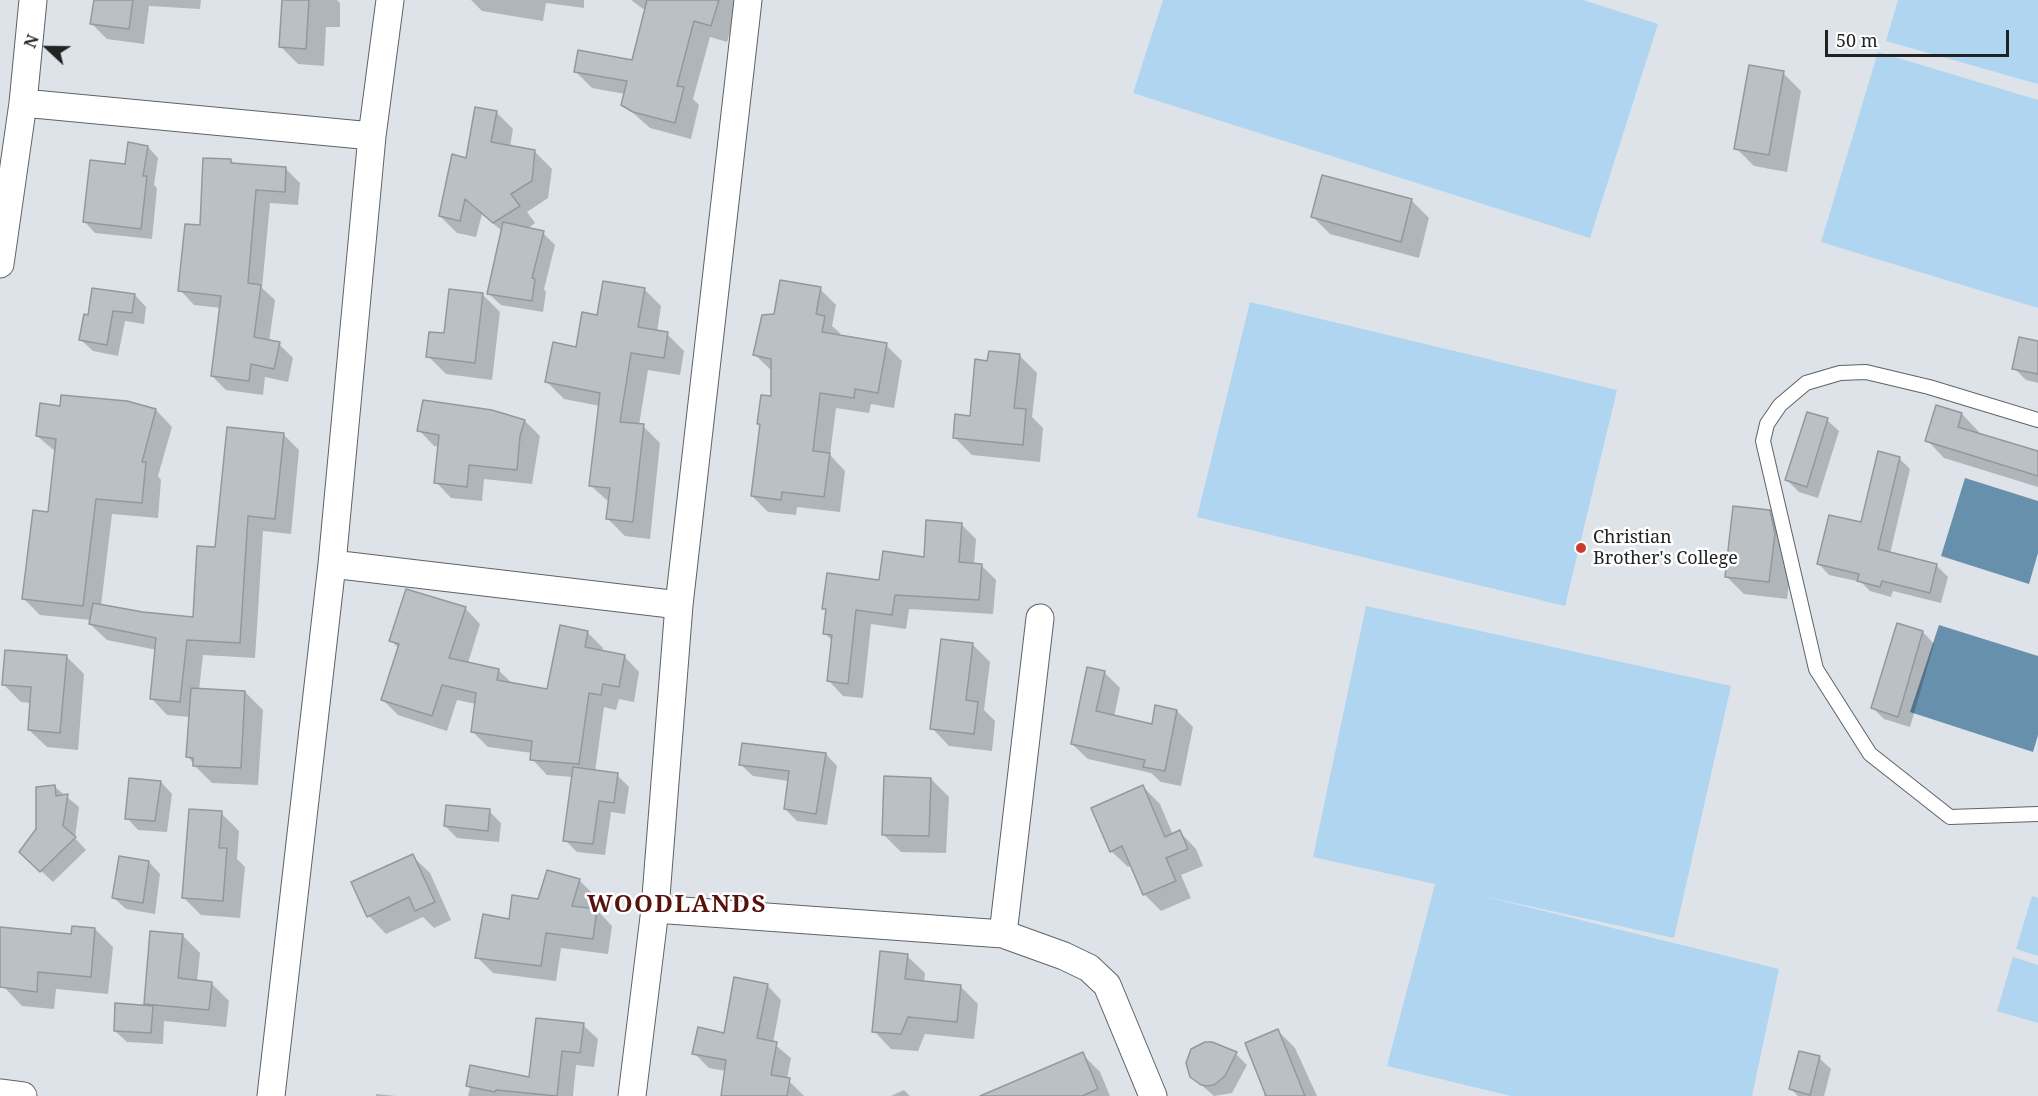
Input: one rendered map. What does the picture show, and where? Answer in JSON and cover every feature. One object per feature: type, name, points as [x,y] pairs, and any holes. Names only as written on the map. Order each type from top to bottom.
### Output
[{"type":"street","points":[[0,264],[23,103],[33,0]]},
{"type":"street","points":[[271,1096],[332,564],[372,136],[390,0]]},
{"type":"street","points":[[632,1096],[655,909],[680,605],[748,0]]},
{"type":"street","points":[[23,103],[372,136]]},
{"type":"street","points":[[332,564],[680,605]]},
{"type":"street","points":[[1003,934],[1040,618]]},
{"type":"street","points":[[655,909],[1003,934],[1089,968],[1107,985],[1153,1096]]},
{"type":"street","points":[[0,1093],[22,1096]]},
{"type":"lane","points":[[2038,420],[1866,372],[1840,373],[1806,383],[1780,405],[1767,424],[1763,441],[1816,669],[1870,754],[1950,817],[2038,813]]},
{"type":"shaded area","points":[[1163,0],[1583,0],[1658,24],[1590,238],[1133,93]]},
{"type":"shaded area","points":[[1898,0],[2038,0],[2038,84],[1886,41]]},
{"type":"shaded area","points":[[1878,52],[2038,100],[2038,308],[1821,242]]},
{"type":"shaded area","points":[[1250,302],[1617,390],[1565,606],[1197,517]]},
{"type":"shaded area","points":[[1965,478],[2038,501],[2038,553],[2029,584],[1941,556]]},
{"type":"shaded area","points":[[1366,606],[1731,686],[1674,938],[1479,895],[1779,969],[1752,1096],[1511,1096],[1387,1066],[1435,884],[1313,857]]},
{"type":"shaded area","points":[[1939,625],[2038,656],[2038,735],[2033,752],[1910,712]]},
{"type":"shaded area","points":[[2032,896],[2038,898],[2038,956],[2016,949]]},
{"type":"shaded area","points":[[2013,957],[2038,965],[2038,1023],[1997,1011]]},
{"type":"building","points":[[94,0],[133,0],[129,29],[90,24]]},
{"type":"building","points":[[282,0],[309,0],[306,49],[279,47]]},
{"type":"building","points":[[647,0],[719,0],[711,26],[694,21],[677,86],[684,87],[675,123],[633,112],[621,105],[627,81],[574,72],[578,50],[632,60]]},
{"type":"building","points":[[1749,65],[1784,71],[1769,155],[1734,149]]},
{"type":"building","points":[[475,107],[497,111],[491,142],[535,150],[532,181],[511,194],[520,206],[493,223],[465,199],[460,221],[439,216],[452,154],[466,158]]},
{"type":"building","points":[[128,142],[148,146],[143,176],[147,176],[141,229],[83,222],[90,160],[125,164]]},
{"type":"building","points":[[203,158],[231,159],[231,163],[286,167],[285,192],[256,190],[248,283],[261,285],[254,337],[280,342],[274,369],[251,364],[249,381],[211,376],[221,296],[178,291],[185,224],[200,225]]},
{"type":"building","points":[[1322,175],[1412,199],[1401,242],[1311,217]]},
{"type":"building","points":[[503,222],[544,231],[532,278],[535,279],[532,301],[487,294]]},
{"type":"building","points":[[780,280],[821,287],[816,314],[825,316],[822,332],[887,343],[878,393],[855,389],[854,398],[820,393],[813,451],[830,453],[824,497],[782,492],[781,500],[751,496],[760,424],[757,424],[761,395],[771,396],[771,359],[753,355],[762,315],[774,314]]},
{"type":"building","points":[[603,281],[645,288],[638,327],[668,332],[664,358],[631,353],[620,422],[644,424],[633,522],[606,519],[610,488],[589,486],[600,393],[545,382],[553,342],[576,347],[582,312],[597,315]]},
{"type":"building","points":[[92,288],[135,294],[132,313],[113,311],[107,345],[79,340],[84,314],[88,315]]},
{"type":"building","points":[[449,289],[483,293],[475,363],[426,357],[429,332],[444,333]]},
{"type":"building","points":[[2019,337],[2038,341],[2038,374],[2012,369]]},
{"type":"building","points":[[989,351],[1020,354],[1014,408],[1026,409],[1023,445],[953,438],[955,414],[970,416],[975,359],[987,361]]},
{"type":"building","points":[[61,395],[127,401],[156,409],[142,462],[146,462],[142,503],[96,499],[83,606],[22,599],[33,510],[48,512],[56,439],[36,436],[40,403],[60,406]]},
{"type":"building","points":[[423,400],[492,410],[525,420],[520,436],[517,470],[469,465],[467,487],[434,483],[439,435],[417,431]]},
{"type":"building","points":[[1936,405],[1962,413],[1958,427],[2038,451],[2038,476],[1925,441]]},
{"type":"building","points":[[1807,412],[1828,418],[1807,487],[1785,480]]},
{"type":"building","points":[[227,427],[284,433],[275,519],[248,516],[240,643],[187,640],[180,702],[150,699],[156,638],[89,624],[93,603],[143,612],[193,617],[197,546],[215,547]]},
{"type":"building","points":[[1878,451],[1900,457],[1878,549],[1937,564],[1930,593],[1882,581],[1880,587],[1857,581],[1859,574],[1817,564],[1829,515],[1861,522]]},
{"type":"building","points":[[1733,506],[1770,510],[1775,534],[1769,582],[1725,577]]},
{"type":"building","points":[[926,520],[962,523],[959,562],[982,564],[979,600],[895,595],[892,615],[856,610],[848,684],[827,681],[832,635],[823,634],[826,609],[822,609],[827,573],[879,580],[883,551],[924,557]]},
{"type":"building","points":[[406,589],[466,607],[449,658],[499,669],[497,680],[547,689],[560,625],[588,631],[585,647],[625,655],[619,687],[603,684],[601,695],[589,693],[579,764],[530,760],[532,741],[471,732],[476,693],[442,685],[432,716],[381,700],[399,644],[389,641]]},
{"type":"building","points":[[1897,623],[1923,631],[1898,717],[1871,708]]},
{"type":"building","points":[[941,639],[973,643],[966,700],[978,702],[974,734],[930,729]]},
{"type":"building","points":[[5,650],[67,655],[60,733],[28,730],[31,687],[2,685]]},
{"type":"building","points":[[1087,667],[1105,671],[1096,711],[1152,724],[1155,705],[1177,710],[1165,771],[1143,767],[1145,760],[1071,744]]},
{"type":"building","points":[[191,688],[245,691],[241,768],[193,766],[193,758],[186,757]]},
{"type":"building","points":[[742,743],[826,753],[816,814],[784,809],[789,771],[739,765]]},
{"type":"building","points":[[573,767],[618,773],[614,803],[599,801],[593,844],[563,841]]},
{"type":"building","points":[[884,776],[931,778],[929,836],[882,835]]},
{"type":"building","points":[[129,778],[161,781],[155,821],[125,819]]},
{"type":"building","points":[[55,785],[56,796],[68,794],[63,826],[76,837],[40,872],[19,852],[36,829],[36,787]]},
{"type":"building","points":[[1143,785],[1165,837],[1180,830],[1188,849],[1166,858],[1176,881],[1143,895],[1122,846],[1110,852],[1091,808]]},
{"type":"building","points":[[446,805],[490,809],[488,831],[444,826]]},
{"type":"building","points":[[189,809],[222,811],[219,848],[227,848],[223,901],[182,898]]},
{"type":"building","points":[[413,854],[435,902],[415,911],[409,897],[367,917],[351,882]]},
{"type":"building","points":[[119,856],[149,861],[143,903],[112,898]]},
{"type":"building","points":[[547,870],[580,879],[572,906],[597,909],[593,939],[546,933],[541,966],[475,958],[483,914],[509,919],[512,895],[538,899]]},
{"type":"building","points":[[72,926],[95,928],[91,977],[38,972],[37,992],[0,987],[0,927],[71,934]]},
{"type":"building","points":[[150,931],[183,934],[178,978],[212,982],[209,1010],[144,1004]]},
{"type":"building","points":[[880,951],[908,954],[905,979],[961,985],[957,1022],[908,1017],[901,1034],[872,1032]]},
{"type":"building","points":[[734,977],[768,984],[757,1038],[777,1042],[771,1075],[790,1078],[787,1096],[721,1096],[726,1060],[692,1054],[698,1027],[724,1033]]},
{"type":"building","points":[[115,1003],[153,1006],[151,1033],[114,1031]]},
{"type":"building","points":[[536,1018],[584,1023],[580,1053],[562,1051],[557,1096],[496,1090],[495,1092],[466,1086],[470,1065],[529,1077]]},
{"type":"building","points":[[1278,1029],[1305,1096],[1266,1096],[1245,1043]]},
{"type":"building","points":[[1205,1042],[1212,1042],[1237,1052],[1225,1076],[1214,1085],[1207,1086],[1201,1085],[1190,1077],[1186,1063],[1191,1049]]},
{"type":"building","points":[[1799,1051],[1820,1056],[1810,1095],[1789,1089]]},
{"type":"building","points":[[1083,1052],[1098,1089],[1082,1096],[980,1096]]},
{"type":"place","name":"Christian Brother's College","points":[[1581,548]]},
{"type":"district","name":"WOODLANDS","points":[[677,905]]}]
